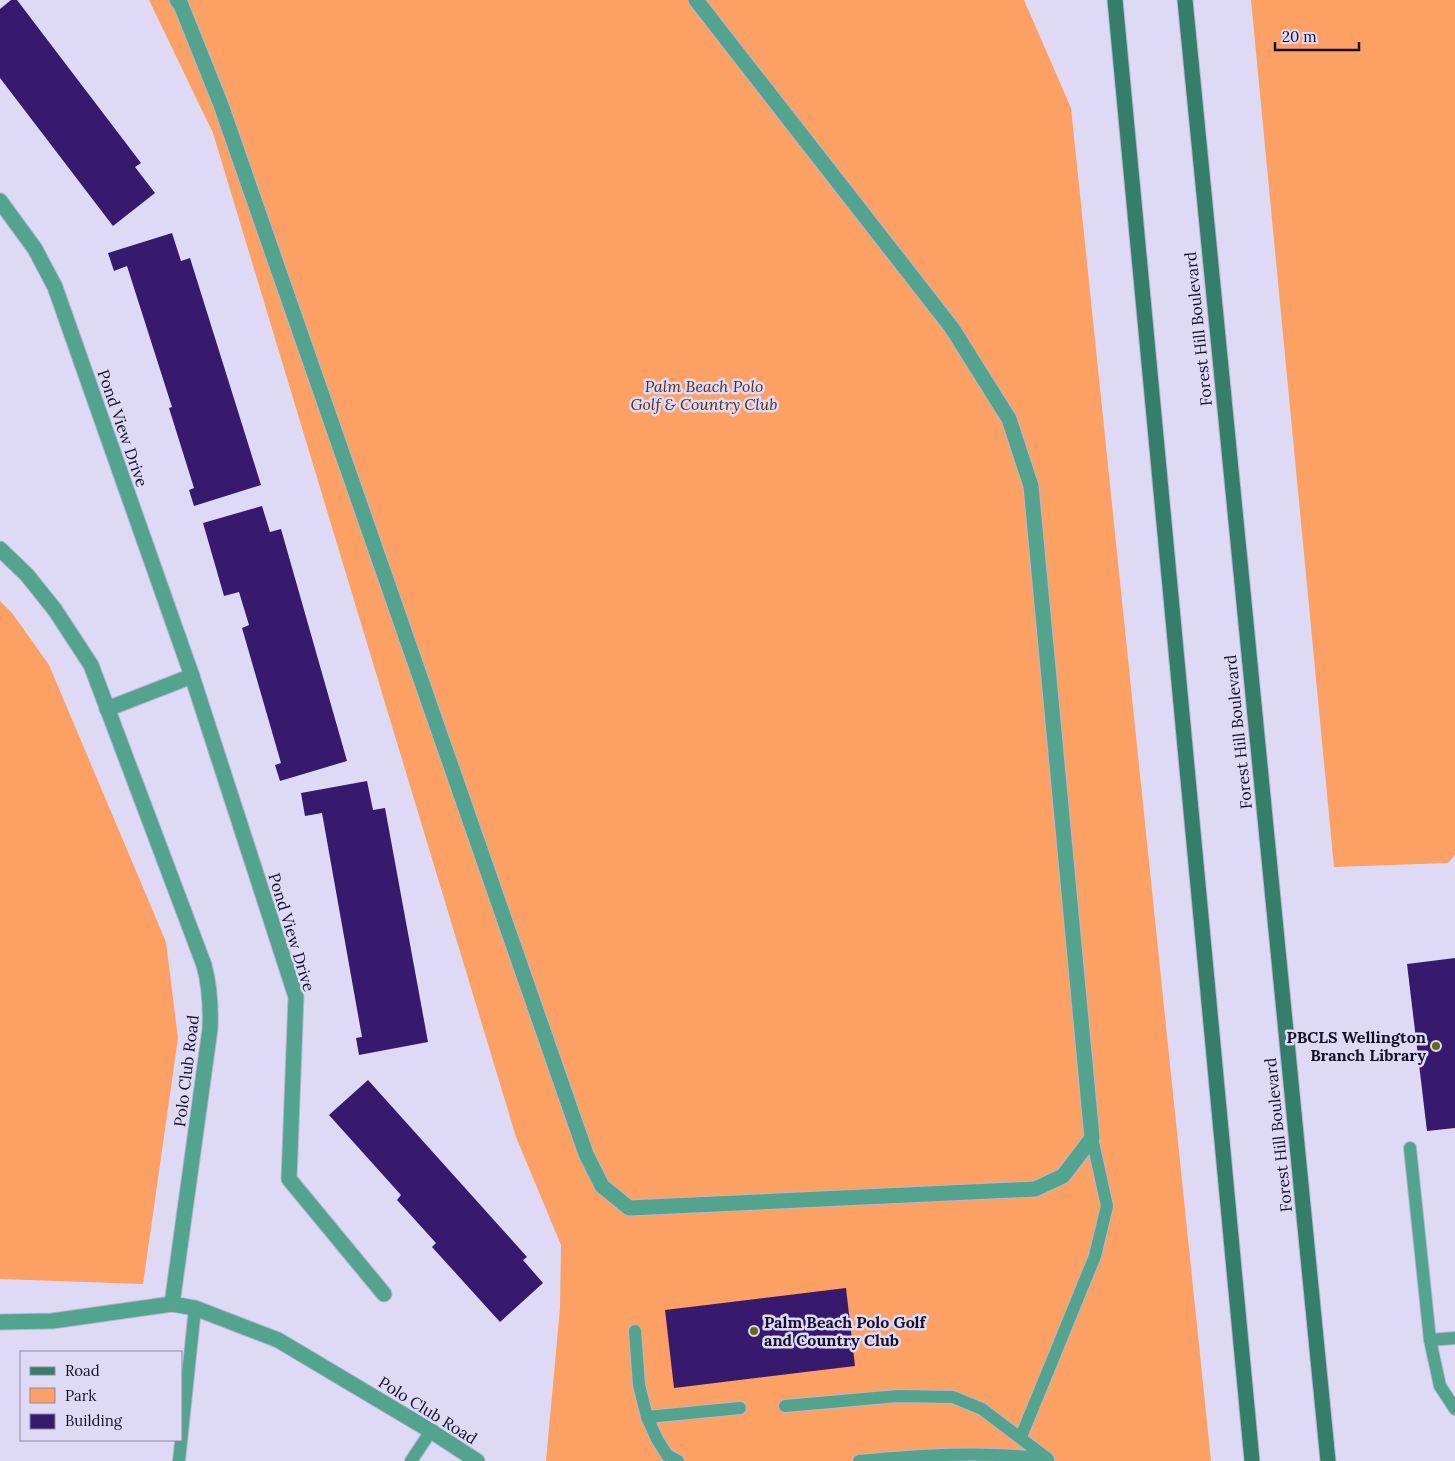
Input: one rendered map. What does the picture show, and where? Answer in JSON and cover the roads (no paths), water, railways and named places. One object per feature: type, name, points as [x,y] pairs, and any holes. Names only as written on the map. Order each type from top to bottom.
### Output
[{"type":"main road","points":[[1115,0],[1252,1461]]},
{"type":"main road","name":"Forest Hill Boulevard","points":[[1184,0],[1328,1461]]},
{"type":"street","points":[[177,0],[222,105],[586,1154],[602,1186],[629,1208],[1035,1189],[1063,1176],[1092,1138],[1031,486],[1009,419],[952,328],[696,0]]},
{"type":"street","name":"Pond View Drive","points":[[0,201],[35,250],[56,287],[192,676],[296,997],[290,1179],[384,1294]]},
{"type":"street","name":"Polo Club Road","points":[[0,549],[27,575],[55,610],[91,665],[210,987],[210,1029],[172,1304],[195,1308],[278,1340],[431,1431],[477,1461]]},
{"type":"street","points":[[107,709],[192,676]]},
{"type":"street","points":[[0,1322],[52,1321],[172,1304]]},
{"type":"lane","points":[[1021,1437],[1095,1256],[1099,1240],[1107,1206],[1092,1138]]},
{"type":"lane","points":[[1410,1148],[1430,1340],[1440,1386],[1455,1410]]},
{"type":"lane","points":[[182,1432],[195,1308]]},
{"type":"lane","points":[[636,1331],[639,1385],[647,1417],[667,1456],[678,1461]]},
{"type":"lane","points":[[1430,1340],[1455,1338]]},
{"type":"lane","points":[[785,1406],[898,1396],[953,1397],[982,1409],[1021,1437],[1048,1460]]},
{"type":"lane","points":[[647,1417],[740,1408]]},
{"type":"lane","points":[[411,1461],[431,1431]]},
{"type":"lane","points":[[179,1461],[181,1441]]},
{"type":"lane","points":[[859,1461],[936,1454],[1023,1456],[1048,1460]]},
{"type":"place","name":"PBCLS Wellington Branch Library","points":[[1436,1046]]},
{"type":"place","name":"Palm Beach Polo Golf and Country Club","points":[[754,1331]]},
{"type":"park label","name":"Palm Beach Polo Golf & Country Club","points":[[704,395]]}]
